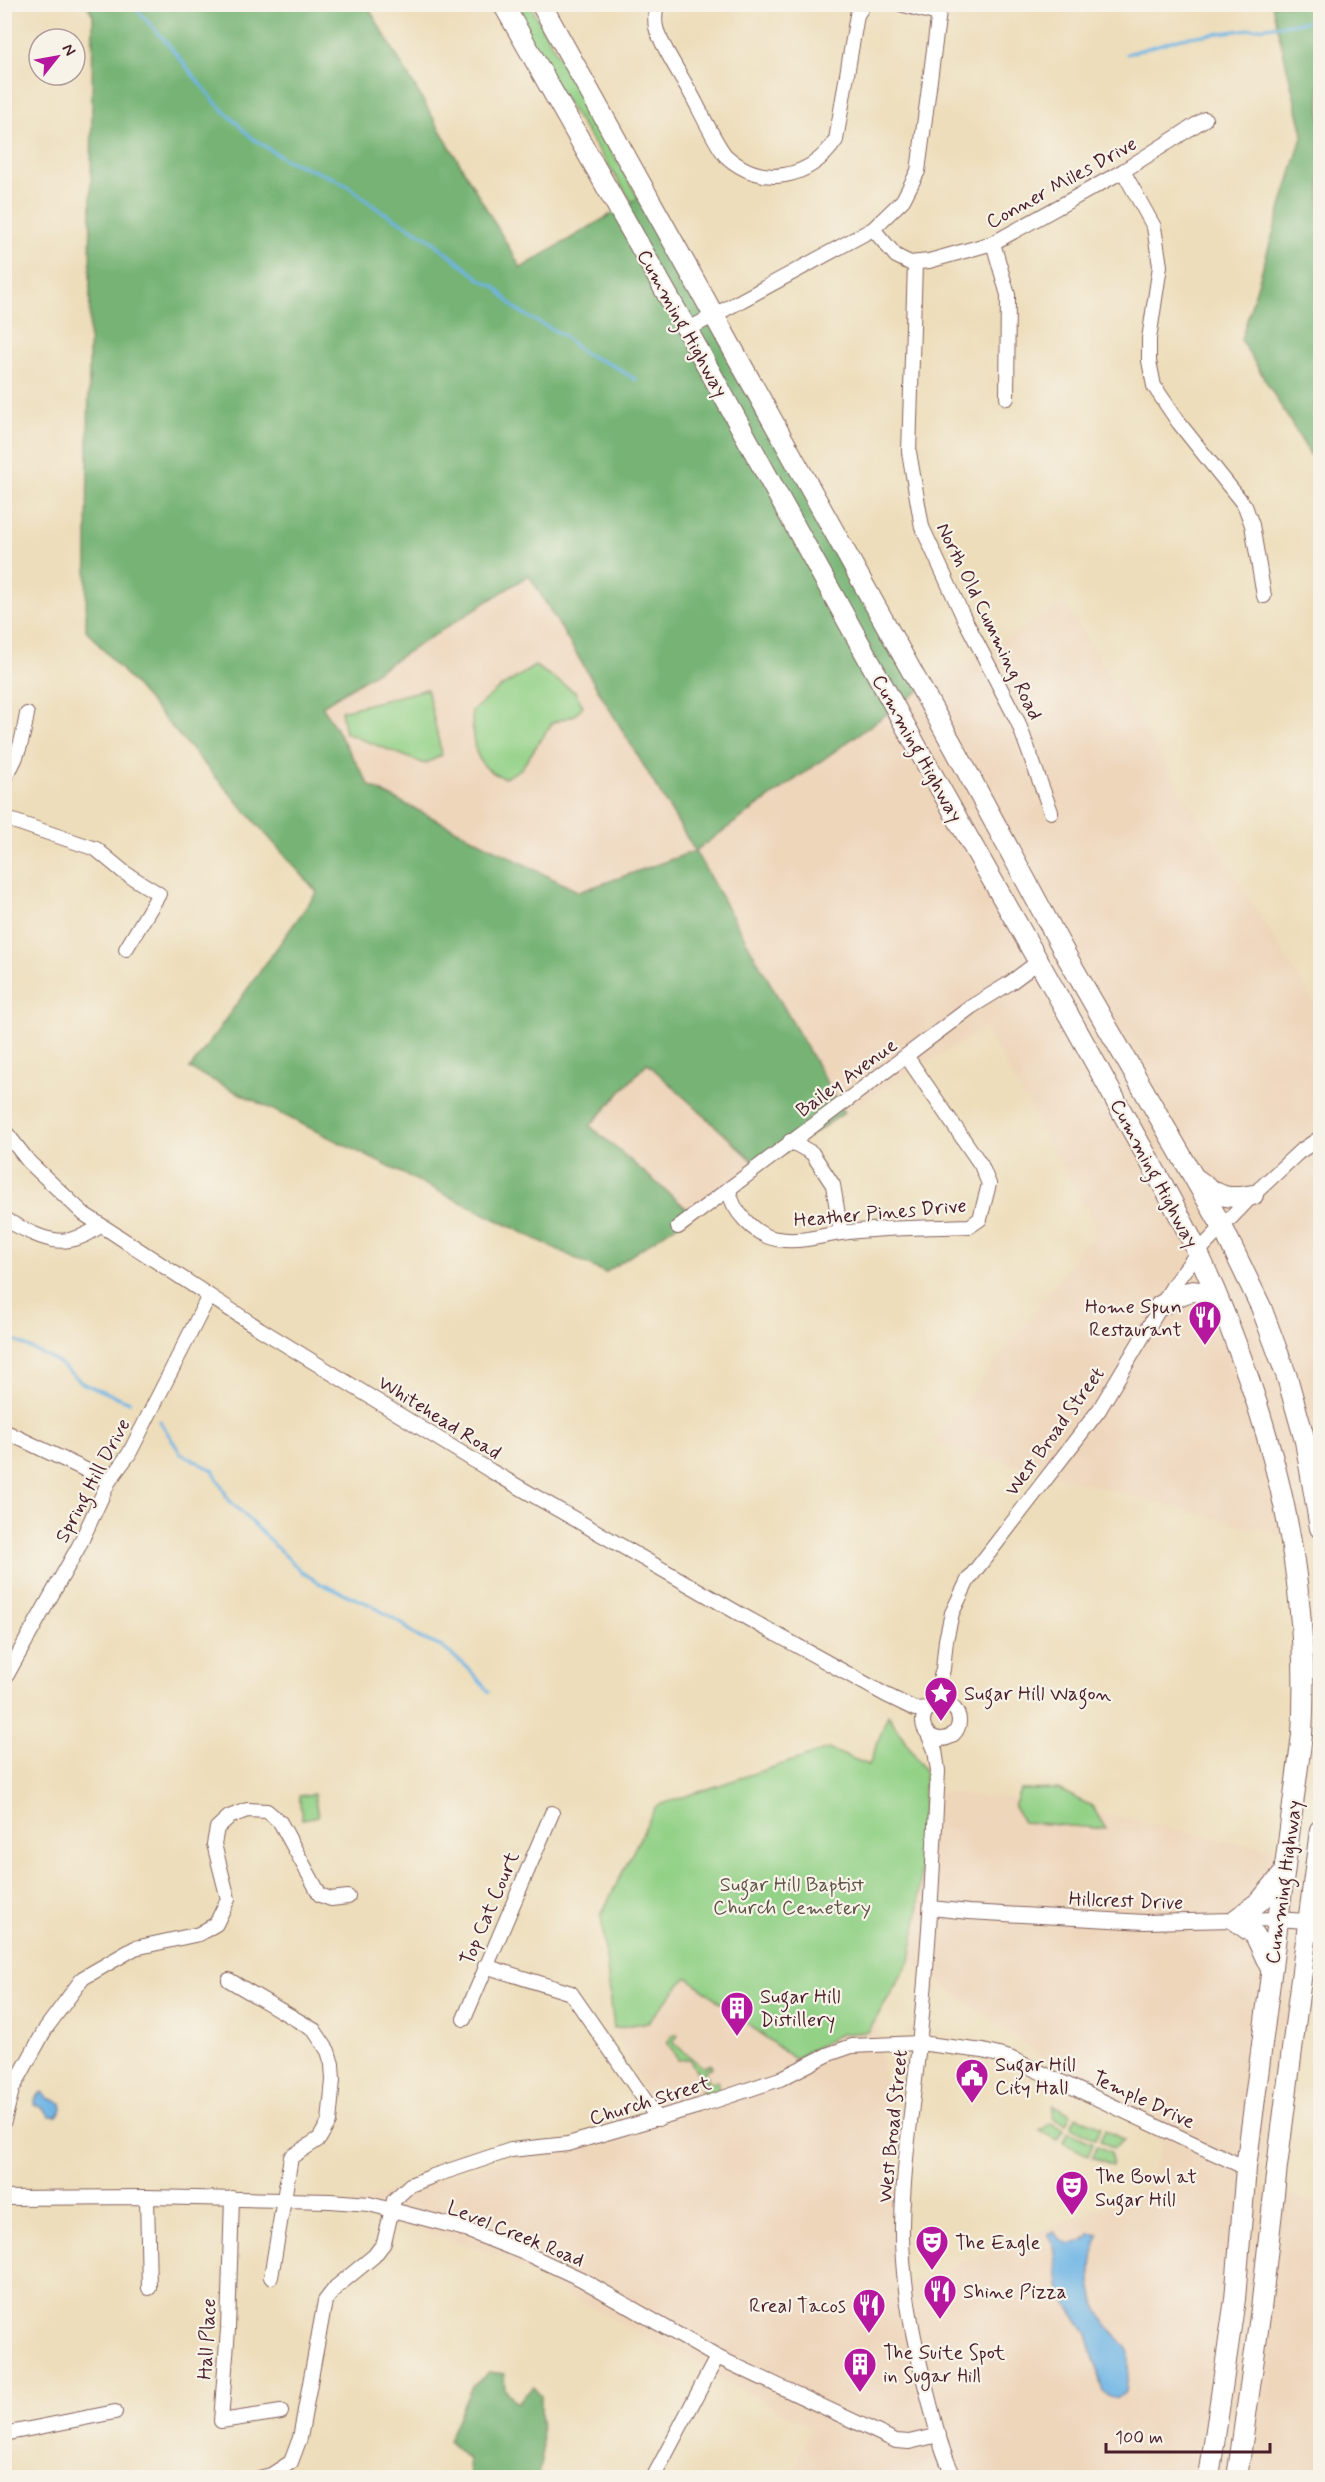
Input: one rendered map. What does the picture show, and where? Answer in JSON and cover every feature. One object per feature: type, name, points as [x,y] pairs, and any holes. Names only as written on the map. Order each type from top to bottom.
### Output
[{"type":"highway","name":"Cumming Highway","points":[[502,4],[687,330],[1198,1252],[1252,1383],[1275,1461],[1288,1525],[1302,1628],[1305,1687],[1302,1735],[1246,2168],[1235,2299],[1209,2478]]},
{"type":"highway","name":"Cumming Highway","points":[[541,4],[956,751],[1067,957],[1223,1228],[1261,1307],[1287,1377],[1305,1441],[1320,1528]]},
{"type":"highway","points":[[1194,1177],[1208,1188],[1232,1199],[1253,1195]]},
{"type":"highway","points":[[1160,1306],[1185,1293],[1197,1290],[1205,1292],[1219,1302]]},
{"type":"highway","name":"Cumming Highway","points":[[1237,2478],[1261,2309],[1301,1974],[1314,1922],[1320,1830]]},
{"type":"highway","points":[[1271,1970],[1255,1935],[1235,1920],[1260,1901],[1284,1873]]},
{"type":"highway","points":[[1301,1974],[1320,1943]]},
{"type":"street","points":[[656,4],[656,29],[725,155],[749,172],[765,176],[790,176],[814,164],[828,152],[836,140],[857,15],[864,4]]},
{"type":"street","points":[[687,330],[873,229],[903,200],[918,171],[939,9],[900,4]]},
{"type":"street","name":"Conner Miles Drive","points":[[915,264],[993,243],[1123,171],[1205,119]]},
{"type":"street","points":[[1123,171],[1154,227],[1160,267],[1149,339],[1149,360],[1154,386],[1179,423],[1245,506],[1252,525],[1264,596]]},
{"type":"street","points":[[873,229],[896,256],[915,264]]},
{"type":"street","points":[[993,243],[1008,295],[1007,398]]},
{"type":"street","name":"North Old Cumming Road","points":[[915,264],[909,452],[922,527],[963,616],[1018,722],[1051,812]]},
{"type":"street","points":[[4,778],[13,766],[22,745],[27,714]]},
{"type":"street","points":[[4,818],[96,849],[125,873],[159,894],[126,950]]},
{"type":"street","name":"Bailey Avenue","points":[[678,1227],[971,1007],[1010,983],[1038,962]]},
{"type":"street","name":"Heather Pines Drive","points":[[729,1189],[730,1201],[748,1223],[763,1234],[775,1239],[809,1240],[840,1233],[970,1226],[980,1219],[988,1184],[981,1165],[907,1057]]},
{"type":"street","name":"Whitehead Road","points":[[4,1130],[29,1162],[54,1188],[100,1226],[209,1296],[491,1471],[738,1613],[886,1695],[915,1709],[930,1706]]},
{"type":"street","name":"West Broad Street","points":[[930,1706],[943,1669],[952,1613],[968,1580],[1099,1410],[1160,1306],[1198,1252],[1253,1195],[1299,1152],[1320,1138]]},
{"type":"street","points":[[790,1141],[812,1152],[833,1185],[840,1233]]},
{"type":"street","points":[[4,1219],[40,1237],[69,1242],[100,1226]]},
{"type":"street","name":"Spring Hill Drive","points":[[4,1680],[79,1546],[108,1483],[129,1454],[209,1296]]},
{"type":"street","points":[[4,1431],[108,1483]]},
{"type":"street","name":"West Broad Street","points":[[943,1669],[948,1695],[954,1709]]},
{"type":"street","name":"Whitehead Road","points":[[886,1695],[926,1730]]},
{"type":"street","points":[[944,1703],[954,1709],[959,1726],[952,1736],[941,1740],[926,1730],[922,1719],[930,1706],[944,1703]]},
{"type":"street","name":"West Broad Street","points":[[926,1730],[935,1749],[938,1771],[931,1908],[904,2173],[902,2225],[904,2279],[918,2352],[939,2435],[955,2478]]},
{"type":"street","name":"West Broad Street","points":[[938,1771],[952,1736]]},
{"type":"street","points":[[4,2121],[12,2090],[46,2028],[83,1978],[135,1948],[200,1934],[216,1924],[228,1899],[214,1844],[217,1828],[229,1817],[247,1810],[267,1811],[280,1822],[320,1895],[331,1899],[348,1897]]},
{"type":"street","name":"Top Cat Court","points":[[464,2019],[485,1965],[552,1813]]},
{"type":"street","name":"Hillcrest Drive","points":[[931,1908],[1145,1922],[1277,1919],[1314,1922]]},
{"type":"street","points":[[485,1965],[571,1993],[658,2118]]},
{"type":"street","points":[[229,1980],[314,2030],[328,2051],[332,2064],[329,2122],[319,2139],[291,2157],[271,2277]]},
{"type":"street","name":"Church Street","points":[[392,2204],[410,2185],[511,2150],[568,2144],[658,2118],[780,2079],[829,2054],[852,2046],[919,2043]]},
{"type":"street","name":"Temple Drive","points":[[919,2043],[983,2051],[1011,2058],[1246,2168]]},
{"type":"street","points":[[147,2197],[148,2288]]},
{"type":"street","name":"Level Creek Road","points":[[4,2198],[232,2198],[392,2204],[461,2228],[581,2278],[717,2357],[896,2441],[909,2442],[939,2435]]},
{"type":"street","name":"Hall Place","points":[[232,2198],[228,2329],[221,2421],[281,2412]]},
{"type":"street","points":[[259,2478],[271,2475],[291,2462],[300,2438],[325,2301],[336,2287],[374,2256],[384,2243],[392,2204]]},
{"type":"street","points":[[653,2478],[717,2357]]},
{"type":"street","points":[[4,2434],[115,2412]]},
{"type":"shaded area","points":[[529,575],[695,851],[579,892],[370,786],[322,705]]},
{"type":"shaded area","points":[[1065,603],[1320,1012],[1320,1546],[933,1443],[1097,1229],[985,1028],[844,1113],[695,851],[923,688]]},
{"type":"shaded area","points":[[647,1063],[761,1168],[693,1214],[590,1126]]},
{"type":"shaded area","points":[[924,1791],[1047,1802],[1315,1859],[1261,2187],[1320,2204],[1320,2477],[792,2477],[811,2428],[499,2256],[346,2206],[656,2115],[614,2028],[648,2022],[687,1976],[794,2059],[841,2034],[868,2032],[877,2017],[907,2284],[1144,2190],[1163,2143],[910,1961],[919,1905]]},
{"type":"green space","points":[[87,5],[367,5],[521,268],[650,191],[923,688],[695,851],[844,1113],[761,1168],[647,1063],[590,1126],[693,1214],[605,1273],[190,1069],[317,892],[86,630],[93,15]],"holes":[[[529,575],[695,851],[579,892],[370,786],[322,706]]]},
{"type":"green space","points":[[508,5],[530,5],[688,287],[532,49]]},
{"type":"green space","points":[[1272,5],[1320,5],[1320,471],[1241,340],[1303,134]]},
{"type":"green space","points":[[535,666],[575,692],[583,706],[575,715],[552,723],[521,769],[505,778],[486,767],[476,752],[472,711],[498,689]]},
{"type":"green space","points":[[427,689],[442,755],[425,764],[345,733],[341,711]]},
{"type":"green space","name":"Sugar Hill Baptist Church Cemetery","points":[[888,1715],[925,1771],[919,1905],[910,1961],[868,2032],[841,2034],[794,2059],[687,1977],[648,2022],[614,2028],[601,1915],[656,1806],[828,1749],[869,1765]]},
{"type":"green space","points":[[1058,1789],[1092,1806],[1106,1829],[1023,1822],[1014,1807],[1020,1790]]},
{"type":"green space","points":[[314,1794],[318,1816],[302,1819],[299,1796]]},
{"type":"green space","points":[[674,2034],[678,2035],[673,2043],[703,2067],[711,2064],[712,2067],[704,2071],[709,2083],[718,2081],[718,2091],[708,2096],[700,2091],[708,2088],[689,2059],[678,2060],[667,2042]]},
{"type":"green space","points":[[1053,2105],[1071,2114],[1066,2124],[1053,2118]]},
{"type":"green space","points":[[1076,2116],[1101,2127],[1095,2139],[1071,2127]]},
{"type":"green space","points":[[1051,2123],[1064,2129],[1058,2140],[1040,2131]]},
{"type":"green space","points":[[1105,2130],[1124,2140],[1114,2148],[1100,2141]]},
{"type":"green space","points":[[1068,2132],[1093,2143],[1088,2155],[1063,2143]]},
{"type":"green space","points":[[1097,2146],[1111,2152],[1112,2166],[1092,2157]]},
{"type":"green space","points":[[489,2372],[504,2374],[505,2389],[517,2403],[533,2387],[541,2396],[542,2461],[537,2477],[470,2477],[469,2460],[448,2441],[471,2388]]},
{"type":"water","points":[[42,2092],[48,2098],[61,2103],[62,2109],[57,2116],[50,2116],[43,2108],[34,2105],[36,2097]]},
{"type":"water","points":[[1054,2232],[1067,2243],[1082,2241],[1091,2233],[1099,2235],[1092,2260],[1092,2285],[1098,2309],[1104,2321],[1129,2354],[1126,2392],[1121,2396],[1112,2397],[1103,2392],[1087,2334],[1060,2290],[1054,2247],[1048,2235]]},
{"type":"waterway","points":[[132,4],[216,103],[252,138],[286,160],[348,186],[378,209],[427,237],[480,279],[495,287],[515,308],[563,335],[583,353],[614,366],[636,380]]},
{"type":"waterway","points":[[1127,54],[1182,38],[1320,20]]},
{"type":"waterway","points":[[4,1335],[56,1361],[84,1384],[130,1402]]},
{"type":"waterway","points":[[160,1421],[181,1454],[213,1470],[228,1499],[301,1571],[319,1583],[371,1605],[401,1623],[418,1637],[442,1647],[467,1667],[489,1692]]},
{"type":"place","name":"Home Spun Restaurant","points":[[1205,1346]]},
{"type":"place","name":"Sugar Hill Wagon","points":[[941,1722]]},
{"type":"place","name":"Sugar Hill Distillery","points":[[737,2037]]},
{"type":"place","name":"Sugar Hill City Hall","points":[[972,2104]]},
{"type":"place","name":"The Bowl at Sugar Hill","points":[[1072,2216]]},
{"type":"place","name":"The Eagle","points":[[932,2271]]},
{"type":"place","name":"Shine Pizza","points":[[940,2320]]},
{"type":"place","name":"Rreal Tacos","points":[[869,2334]]},
{"type":"place","name":"The Suite Spot in Sugar Hill","points":[[860,2393]]}]
